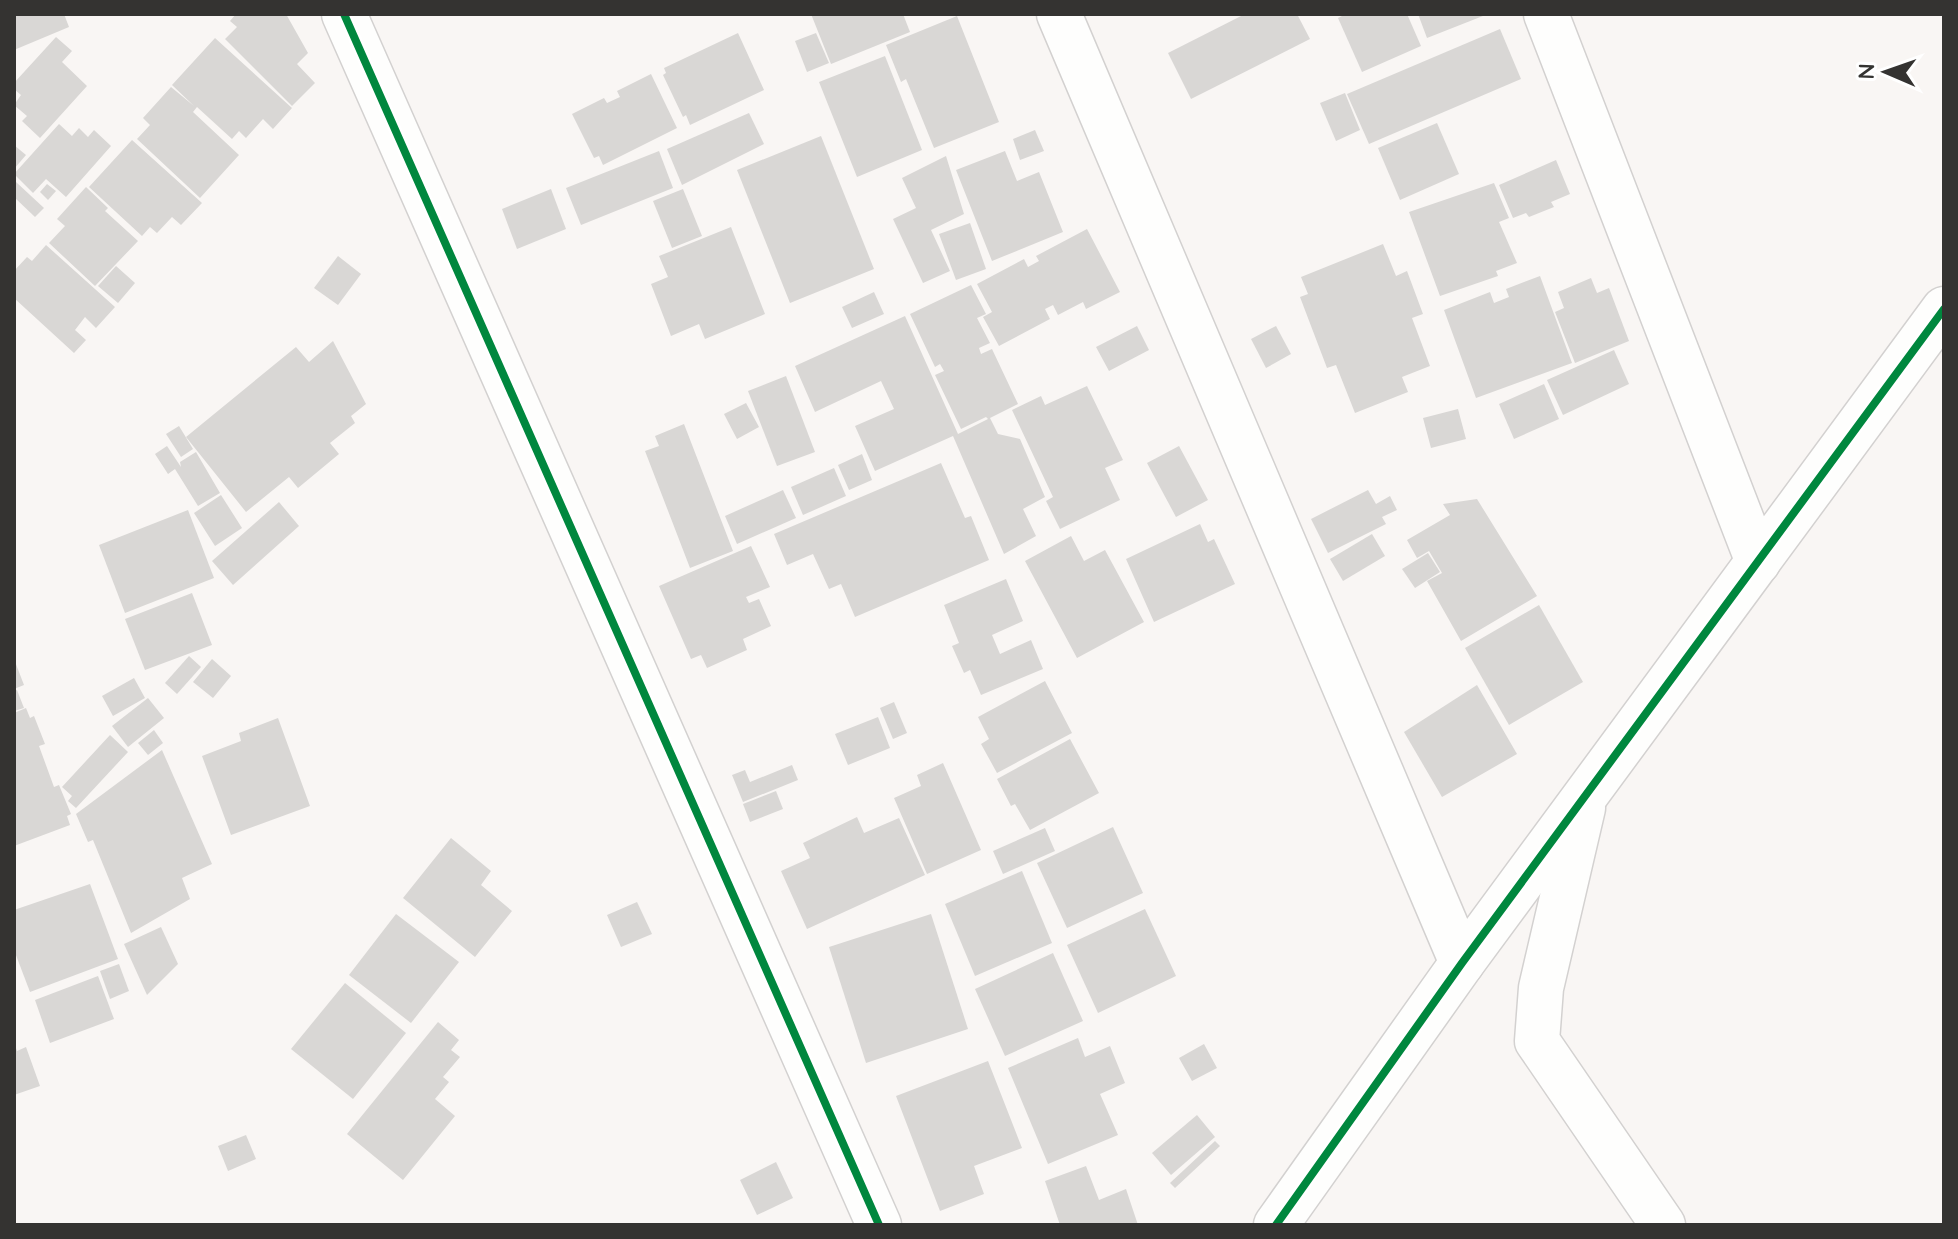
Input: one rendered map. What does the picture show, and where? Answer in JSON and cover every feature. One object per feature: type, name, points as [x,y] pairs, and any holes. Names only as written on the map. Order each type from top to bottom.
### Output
[{"type":"street","points":[[344,14],[879,1225]]},
{"type":"street","points":[[1059,14],[1462,963]]},
{"type":"street","points":[[1546,14],[1758,562]]},
{"type":"street","points":[[1276,1225],[1462,963],[1944,309]]},
{"type":"street","points":[[1586,795],[1564,900],[1541,988],[1537,1041],[1663,1225]]},
{"type":"building","points":[[14,14],[64,14],[69,27],[14,50]]},
{"type":"building","points":[[236,14],[286,14],[308,53],[297,64],[315,83],[292,106],[225,39],[237,27],[230,21]]},
{"type":"building","points":[[811,14],[903,14],[910,32],[831,64]]},
{"type":"building","points":[[1245,14],[1297,14],[1310,39],[1191,99],[1168,53]]},
{"type":"building","points":[[1346,14],[1407,14],[1421,46],[1362,72],[1338,18]]},
{"type":"building","points":[[1418,14],[1488,14],[1427,38]]},
{"type":"building","points":[[957,16],[999,122],[934,148],[906,79],[901,82],[886,45]]},
{"type":"building","points":[[1500,29],[1521,79],[1369,144],[1347,94]]},
{"type":"building","points":[[738,33],[764,90],[690,125],[663,75],[666,73],[664,68]]},
{"type":"building","points":[[816,33],[829,63],[807,72],[795,41]]},
{"type":"building","points":[[56,37],[72,51],[62,62],[87,86],[40,138],[22,121],[27,116],[14,105],[21,95],[14,89],[14,83]]},
{"type":"building","points":[[215,38],[292,108],[273,129],[263,119],[246,138],[239,131],[232,139],[197,107],[193,112],[239,155],[200,198],[137,139],[150,125],[143,118],[171,87],[194,106],[172,85]]},
{"type":"building","points":[[885,56],[922,150],[857,177],[819,82]]},
{"type":"building","points":[[651,74],[677,128],[603,165],[599,156],[594,158],[572,114],[604,98],[607,103],[620,97],[617,91]]},
{"type":"building","points":[[1345,93],[1360,130],[1336,141],[1320,103]]},
{"type":"building","points":[[749,113],[764,144],[682,185],[667,149]]},
{"type":"building","points":[[1437,123],[1459,174],[1400,200],[1378,148]]},
{"type":"building","points":[[59,124],[72,136],[79,128],[88,137],[94,130],[111,146],[66,197],[46,179],[33,193],[14,174]]},
{"type":"building","points":[[1035,130],[1044,151],[1020,160],[1013,139]]},
{"type":"building","points":[[821,136],[874,269],[790,303],[737,170]]},
{"type":"building","points":[[132,140],[202,203],[181,225],[172,217],[157,233],[150,227],[142,236],[89,187]]},
{"type":"building","points":[[14,145],[26,155],[14,169]]},
{"type":"building","points":[[659,151],[673,188],[581,225],[566,188]]},
{"type":"building","points":[[1005,151],[1017,181],[1039,172],[1063,232],[992,261],[956,170]]},
{"type":"building","points":[[946,156],[964,214],[931,230],[950,271],[923,283],[893,219],[916,208],[902,178]]},
{"type":"building","points":[[1556,160],[1570,194],[1551,202],[1554,207],[1529,217],[1526,213],[1513,218],[1499,185]]},
{"type":"building","points":[[16,182],[44,208],[35,217],[14,197]]},
{"type":"building","points":[[1494,183],[1509,218],[1499,222],[1517,263],[1496,271],[1498,276],[1440,296],[1409,212]]},
{"type":"building","points":[[47,184],[56,191],[48,200],[40,192]]},
{"type":"building","points":[[86,187],[108,208],[105,211],[138,241],[95,286],[49,243],[65,226],[57,219]]},
{"type":"building","points":[[551,189],[566,229],[517,249],[502,209]]},
{"type":"building","points":[[683,189],[702,236],[672,248],[653,201]]},
{"type":"building","points":[[970,223],[986,269],[956,280],[939,234]]},
{"type":"building","points":[[731,227],[765,314],[705,339],[699,324],[671,336],[651,284],[668,277],[659,256]]},
{"type":"building","points":[[1087,229],[1120,292],[1086,309],[1083,302],[1058,315],[1053,305],[1045,309],[1050,319],[999,346],[983,317],[992,312],[977,284],[1024,259],[1028,267],[1039,261],[1036,256]]},
{"type":"building","points":[[1383,244],[1396,276],[1407,271],[1423,314],[1412,318],[1430,366],[1402,377],[1408,392],[1355,413],[1336,365],[1327,368],[1300,297],[1308,294],[1301,277]]},
{"type":"building","points":[[46,245],[115,307],[96,328],[85,317],[75,330],[86,340],[74,353],[14,298],[14,271],[27,257],[32,261]]},
{"type":"building","points":[[338,256],[361,274],[338,305],[314,288]]},
{"type":"building","points":[[116,266],[135,283],[118,303],[98,286]]},
{"type":"building","points":[[1540,276],[1572,363],[1476,398],[1444,310],[1490,292],[1494,303],[1509,297],[1506,289]]},
{"type":"building","points":[[1591,278],[1597,293],[1609,288],[1629,341],[1575,363],[1555,312],[1564,308],[1558,292]]},
{"type":"building","points":[[971,285],[986,314],[977,318],[990,343],[979,348],[981,354],[992,349],[1018,404],[990,418],[998,434],[1020,439],[1045,497],[1023,509],[1036,536],[1004,554],[953,436],[875,471],[855,426],[894,409],[881,381],[815,412],[795,366],[905,316],[958,434],[988,419],[986,417],[961,429],[935,375],[944,371],[940,364],[935,367],[910,314]]},
{"type":"building","points":[[874,292],[884,314],[852,328],[842,307]]},
{"type":"building","points":[[1137,326],[1149,350],[1109,371],[1096,347]]},
{"type":"building","points":[[1276,326],[1291,354],[1266,368],[1251,339]]},
{"type":"building","points":[[333,341],[366,404],[351,416],[355,423],[330,443],[339,454],[298,488],[289,477],[246,512],[186,437],[296,347],[309,362]]},
{"type":"building","points":[[1614,350],[1629,384],[1563,415],[1547,380]]},
{"type":"building","points":[[786,376],[815,452],[777,466],[748,391]]},
{"type":"building","points":[[1544,384],[1559,419],[1514,439],[1499,404]]},
{"type":"building","points":[[1087,386],[1123,460],[1105,468],[1120,500],[1060,529],[1046,501],[1053,497],[1012,410],[1041,396],[1045,405]]},
{"type":"building","points":[[746,403],[759,427],[737,439],[724,414]]},
{"type":"building","points":[[1458,409],[1466,439],[1431,448],[1423,418]]},
{"type":"building","points":[[684,424],[733,551],[690,568],[645,451],[659,446],[655,436]]},
{"type":"building","points":[[179,426],[193,449],[181,457],[166,434]]},
{"type":"building","points":[[167,446],[181,467],[180,462],[196,452],[220,493],[198,506],[175,469],[168,474],[155,454]]},
{"type":"building","points":[[1179,446],[1208,500],[1176,517],[1147,463]]},
{"type":"building","points":[[862,454],[872,480],[849,490],[838,465]]},
{"type":"building","points":[[941,463],[965,518],[971,516],[989,560],[855,617],[841,584],[829,589],[813,554],[787,565],[774,534]]},
{"type":"building","points":[[834,468],[846,496],[803,515],[791,487]]},
{"type":"building","points":[[783,490],[796,518],[737,544],[725,516]]},
{"type":"building","points":[[1368,490],[1376,504],[1390,496],[1397,510],[1382,517],[1386,524],[1328,553],[1311,519]]},
{"type":"building","points":[[221,495],[242,528],[215,546],[194,513]]},
{"type":"building","points":[[1477,499],[1537,596],[1461,641],[1427,581],[1442,573],[1429,551],[1417,558],[1407,540],[1450,515],[1443,504]]},
{"type":"building","points":[[279,502],[299,526],[233,585],[212,561]]},
{"type":"building","points":[[188,510],[214,578],[125,613],[99,545]]},
{"type":"building","points":[[1200,524],[1208,542],[1214,539],[1235,584],[1154,622],[1126,559]]},
{"type":"building","points":[[1372,534],[1385,556],[1343,581],[1330,559]]},
{"type":"building","points":[[1071,536],[1084,561],[1105,550],[1144,622],[1077,658],[1025,561]]},
{"type":"building","points":[[751,546],[770,587],[746,597],[749,603],[759,599],[771,626],[743,639],[747,650],[707,668],[701,655],[691,659],[659,586]]},
{"type":"building","points":[[1428,553],[1440,572],[1415,588],[1402,569]]},
{"type":"building","points":[[1006,579],[1023,621],[992,635],[1000,654],[1031,640],[1043,669],[981,695],[970,670],[964,673],[952,646],[959,643],[944,605]]},
{"type":"building","points":[[192,593],[212,645],[145,670],[125,619]]},
{"type":"building","points":[[1539,605],[1583,682],[1509,725],[1465,648]]},
{"type":"building","points":[[189,656],[201,667],[177,694],[165,683]]},
{"type":"building","points":[[14,659],[24,685],[14,689]]},
{"type":"building","points":[[212,659],[231,676],[213,698],[193,682]]},
{"type":"building","points":[[134,678],[145,698],[113,716],[102,696]]},
{"type":"building","points":[[1045,681],[1072,733],[997,773],[981,744],[989,739],[978,717]]},
{"type":"building","points":[[1477,685],[1517,754],[1442,797],[1404,732]]},
{"type":"building","points":[[17,690],[24,708],[14,711],[14,691]]},
{"type":"building","points":[[148,698],[164,718],[128,747],[112,726]]},
{"type":"building","points":[[894,702],[907,733],[893,739],[880,708]]},
{"type":"building","points":[[26,708],[30,718],[34,716],[45,744],[39,746],[54,787],[59,785],[71,814],[67,816],[70,825],[14,846],[14,713]]},
{"type":"building","points":[[878,717],[890,748],[848,765],[835,734]]},
{"type":"building","points":[[278,718],[310,806],[231,835],[202,756],[241,741],[239,733]]},
{"type":"building","points":[[154,730],[163,743],[148,755],[138,743]]},
{"type":"building","points":[[110,735],[128,752],[76,808],[68,801],[72,796],[62,787]]},
{"type":"building","points":[[1070,739],[1099,793],[1030,830],[1015,804],[1011,806],[997,779]]},
{"type":"building","points":[[162,750],[212,864],[182,878],[190,899],[131,933],[93,840],[88,842],[76,814]]},
{"type":"building","points":[[943,763],[981,850],[927,874],[894,798],[921,786],[917,775]]},
{"type":"building","points":[[792,765],[798,780],[743,802],[732,775],[745,770],[750,782]]},
{"type":"building","points":[[776,791],[783,809],[750,822],[743,804]]},
{"type":"building","points":[[857,817],[864,833],[899,818],[925,875],[807,929],[781,871],[810,858],[803,843]]},
{"type":"building","points":[[1113,827],[1143,893],[1067,928],[1037,863]]},
{"type":"building","points":[[1045,828],[1055,851],[1003,874],[993,851]]},
{"type":"building","points":[[451,838],[491,871],[481,885],[512,911],[475,957],[403,898]]},
{"type":"building","points":[[1022,871],[1052,943],[975,976],[945,904]]},
{"type":"building","points":[[90,884],[118,959],[30,992],[14,950],[14,910]]},
{"type":"building","points":[[637,902],[652,934],[621,947],[607,915]]},
{"type":"building","points":[[1145,909],[1176,976],[1098,1013],[1067,945]]},
{"type":"building","points":[[396,914],[459,962],[411,1023],[349,975]]},
{"type":"building","points":[[931,914],[968,1029],[866,1063],[829,947]]},
{"type":"building","points":[[161,927],[178,964],[147,995],[124,944]]},
{"type":"building","points":[[1053,953],[1083,1021],[1005,1056],[975,989]]},
{"type":"building","points":[[119,964],[129,991],[110,999],[100,971]]},
{"type":"building","points":[[98,976],[114,1019],[50,1043],[35,1000]]},
{"type":"building","points":[[345,983],[406,1033],[353,1099],[291,1049]]},
{"type":"building","points":[[438,1022],[459,1040],[451,1050],[460,1057],[443,1077],[449,1082],[435,1099],[455,1116],[403,1180],[347,1134]]},
{"type":"building","points":[[1078,1038],[1085,1057],[1110,1046],[1125,1083],[1100,1094],[1118,1135],[1048,1164],[1008,1068]]},
{"type":"building","points":[[14,1043],[17,1051],[26,1047],[40,1086],[14,1095]]},
{"type":"building","points":[[1204,1044],[1217,1068],[1192,1081],[1179,1058]]},
{"type":"building","points":[[988,1061],[1022,1148],[974,1166],[984,1194],[940,1211],[896,1096]]},
{"type":"building","points":[[1197,1115],[1215,1137],[1171,1175],[1152,1153]]},
{"type":"building","points":[[246,1135],[256,1159],[228,1171],[218,1146]]},
{"type":"building","points":[[1215,1141],[1220,1146],[1175,1188],[1170,1183]]},
{"type":"building","points":[[776,1162],[793,1198],[757,1215],[740,1180]]},
{"type":"building","points":[[1086,1166],[1099,1200],[1126,1189],[1138,1225],[1060,1225],[1045,1181]]},
{"type":"cycle path","points":[[344,14],[879,1225]]},
{"type":"cycle path","points":[[1276,1225],[1462,963],[1944,309]]}]
